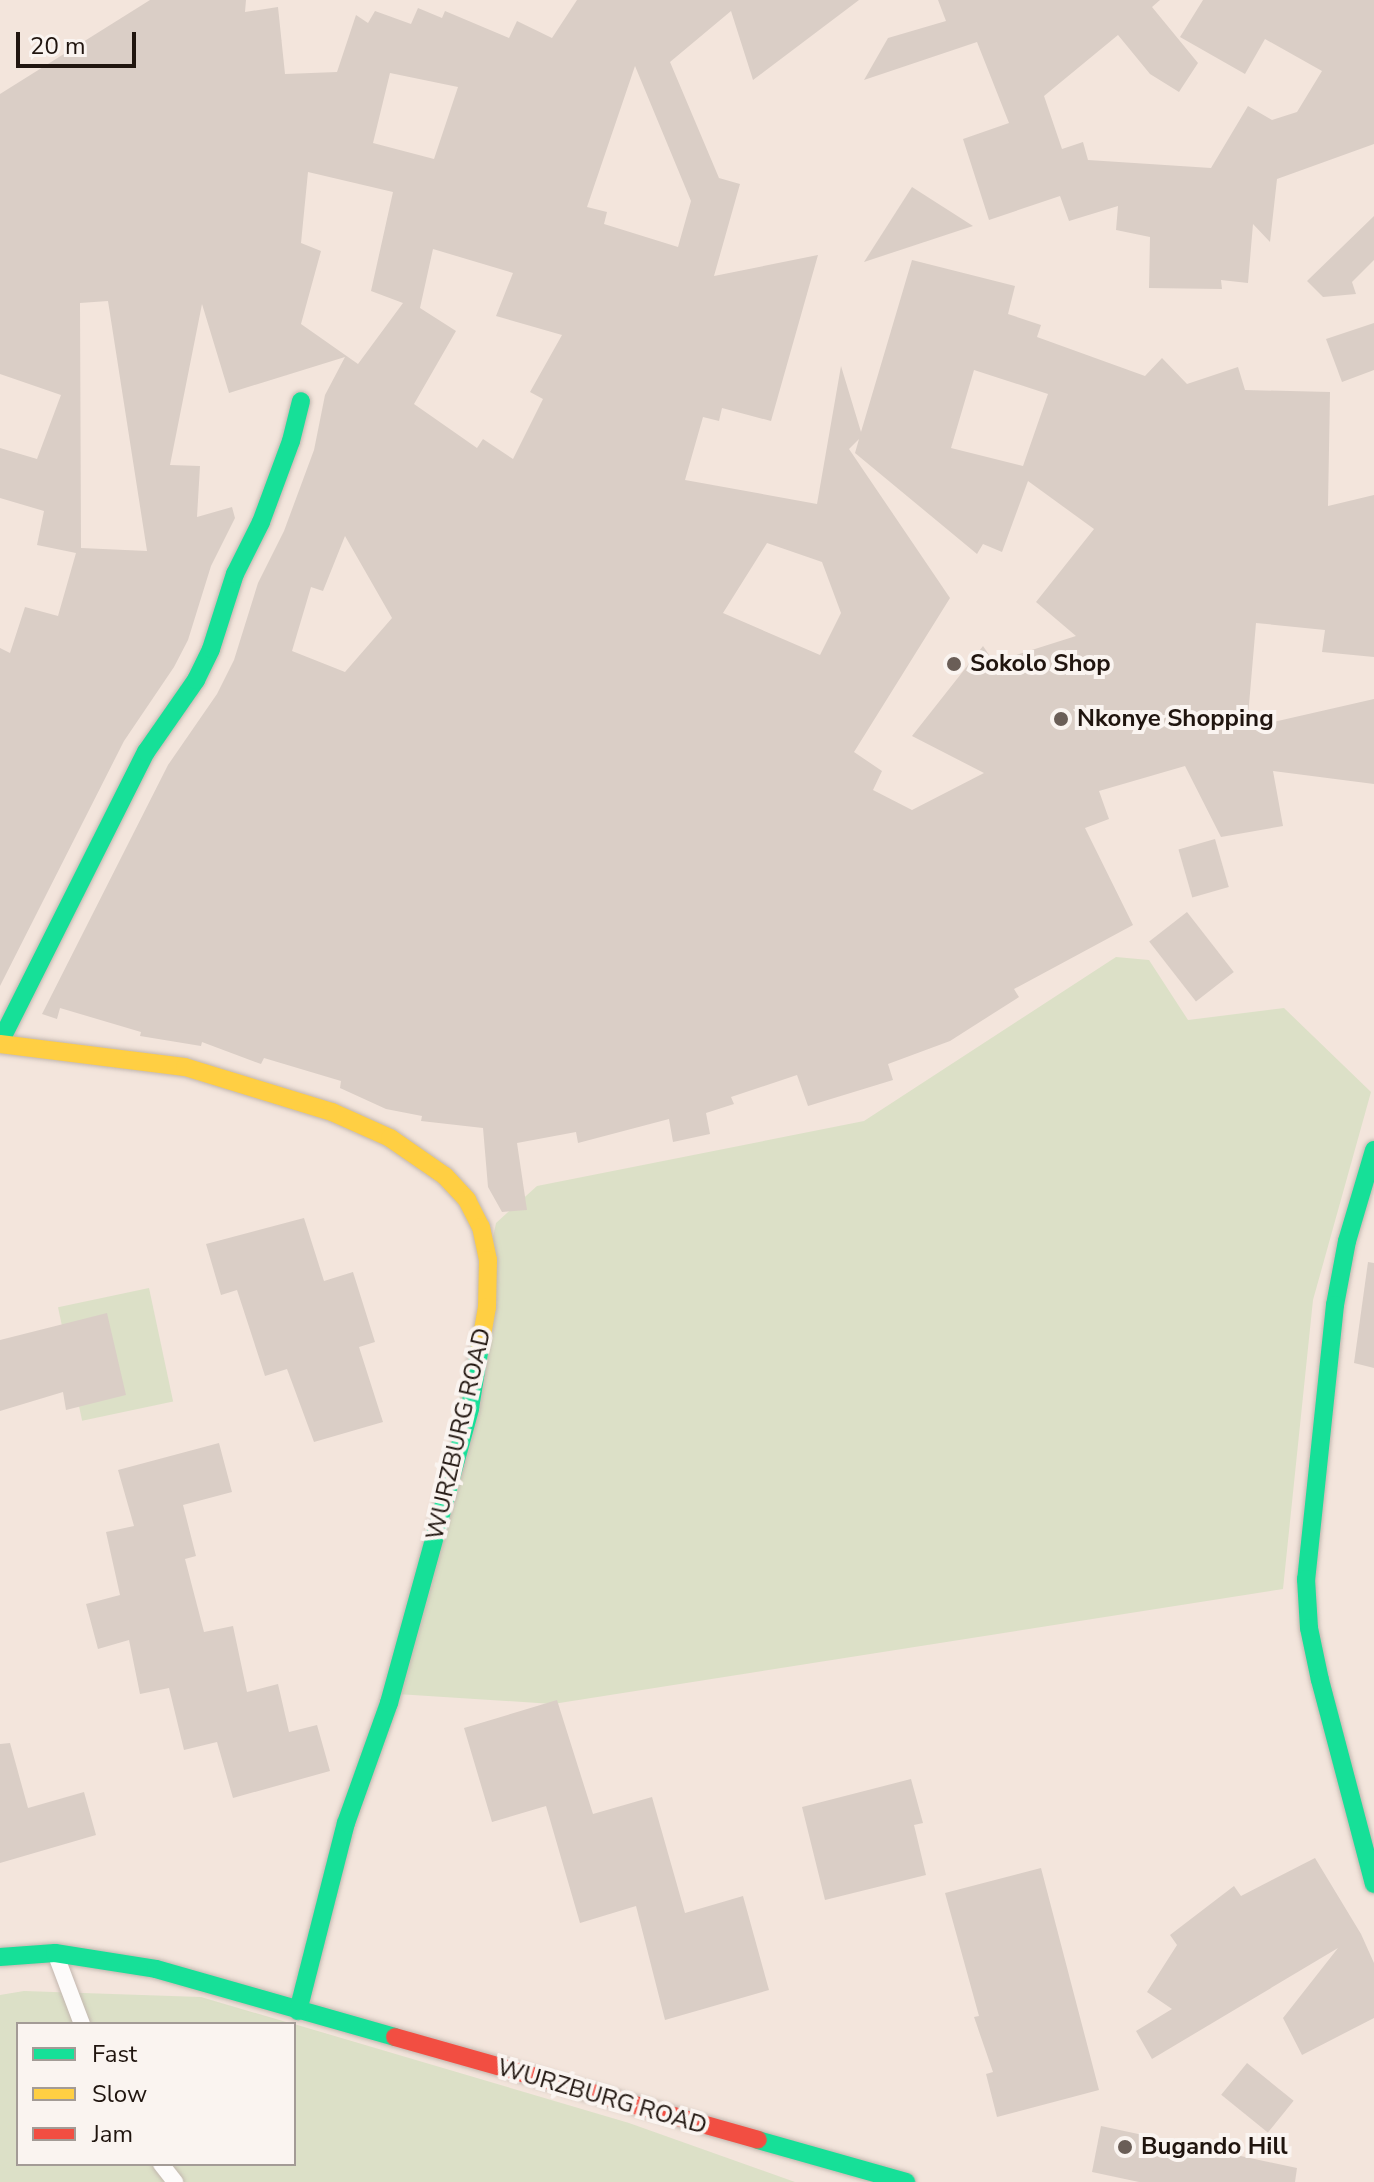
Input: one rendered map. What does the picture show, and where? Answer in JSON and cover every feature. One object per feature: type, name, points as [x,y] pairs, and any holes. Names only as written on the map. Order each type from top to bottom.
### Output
[{"type":"street","points":[[0,1043],[146,752],[196,680],[211,649],[235,574],[261,522],[291,441],[301,401]]},
{"type":"street","name":"WURZBURG ROAD","points":[[0,1043],[185,1067],[332,1112],[390,1138],[445,1176],[467,1200],[481,1227],[488,1260],[487,1307],[470,1408],[389,1703],[346,1823],[298,2011]]},
{"type":"street","points":[[1374,1150],[1347,1241],[1335,1305],[1306,1579],[1309,1628],[1320,1680],[1374,1884]]},
{"type":"street","name":"WURZBURG ROAD","points":[[0,1957],[55,1953],[156,1969],[906,2182]]},
{"type":"lane","points":[[55,1953],[81,2022]]},
{"type":"lane","points":[[163,2166],[175,2182]]},
{"type":"green space","points":[[1116,957],[1149,960],[1188,1020],[1284,1008],[1371,1092],[1313,1300],[1283,1589],[553,1704],[397,1694],[496,1223],[537,1186],[864,1121]]},
{"type":"green space","points":[[149,1288],[173,1401],[82,1421],[58,1307]]},
{"type":"green space","points":[[24,1991],[201,1997],[286,2022],[16,2022],[16,2166],[296,2166],[296,2025],[629,2123],[795,2182],[0,2182],[0,1995]]},
{"type":"building","points":[[150,0],[246,0],[245,12],[278,7],[285,74],[337,72],[356,15],[368,23],[375,11],[411,24],[418,8],[442,18],[445,11],[509,38],[517,21],[552,38],[577,0],[859,0],[753,80],[731,11],[670,62],[719,178],[740,184],[714,276],[818,255],[771,421],[722,408],[719,421],[703,417],[685,480],[817,504],[841,366],[861,432],[912,260],[1015,286],[1008,314],[1041,325],[1037,337],[1145,376],[1162,358],[1187,384],[1238,367],[1245,390],[1330,392],[1328,506],[1374,495],[1374,657],[1322,652],[1325,630],[1256,623],[1247,728],[1374,699],[1374,784],[1273,771],[1283,826],[1221,837],[1185,766],[1099,791],[1109,819],[1085,828],[1133,925],[1014,989],[1019,997],[950,1041],[888,1064],[893,1080],[808,1106],[797,1075],[731,1097],[734,1104],[706,1113],[710,1134],[673,1142],[669,1119],[578,1143],[576,1132],[517,1143],[527,1210],[502,1212],[488,1187],[483,1128],[421,1121],[422,1116],[386,1109],[340,1088],[341,1081],[264,1058],[261,1064],[202,1042],[201,1046],[140,1036],[141,1032],[60,1008],[57,1019],[42,1014],[168,765],[217,694],[234,660],[258,583],[284,531],[314,450],[325,395],[345,357],[229,393],[202,304],[170,465],[200,466],[197,517],[232,507],[235,518],[211,566],[188,640],[174,667],[124,741],[0,986],[0,648],[10,653],[25,607],[58,616],[76,553],[37,545],[44,511],[0,498],[0,448],[37,459],[61,395],[0,374],[0,94]],"holes":[[[635,66],[691,201],[678,247],[604,224],[607,212],[587,207]],[[390,73],[458,87],[434,159],[373,143]],[[308,172],[393,192],[371,291],[403,303],[358,364],[301,324],[321,251],[301,243]],[[433,249],[513,273],[496,316],[562,335],[530,392],[543,399],[513,459],[483,439],[477,448],[414,404],[456,331],[420,308]],[[108,301],[147,551],[81,548],[80,303]],[[974,370],[1048,394],[1023,466],[951,448]],[[859,439],[855,453],[977,554],[983,544],[1002,552],[1028,481],[1094,529],[1036,602],[1076,636],[994,662],[983,646],[912,736],[984,773],[912,810],[873,790],[882,771],[854,752],[950,598],[849,449]],[[345,536],[392,618],[345,672],[292,651],[311,587],[323,591]],[[767,543],[822,562],[841,613],[820,655],[723,613]]]},
{"type":"building","points":[[938,0],[1160,0],[1152,7],[1198,63],[1179,92],[1150,74],[1118,35],[1044,96],[1062,149],[1083,142],[1088,160],[1211,168],[1248,106],[1272,120],[1297,112],[1322,71],[1265,39],[1245,74],[1180,37],[1203,0],[1374,0],[1374,144],[1277,179],[1270,242],[1253,224],[1248,283],[1221,280],[1222,289],[1149,288],[1150,237],[1116,230],[1118,206],[1069,221],[1060,196],[989,220],[963,139],[1009,123],[977,42],[864,80],[888,38],[946,21]]},
{"type":"building","points":[[912,187],[973,226],[864,262]]},
{"type":"building","points":[[1374,216],[1374,260],[1352,282],[1356,294],[1323,297],[1307,281]]},
{"type":"building","points":[[1374,323],[1374,370],[1342,382],[1326,339]]},
{"type":"building","points":[[1215,839],[1229,887],[1192,898],[1178,849]]},
{"type":"building","points":[[1187,912],[1234,972],[1196,1001],[1149,942]]},
{"type":"building","points":[[304,1218],[324,1281],[353,1272],[375,1342],[359,1347],[383,1422],[314,1442],[287,1369],[265,1376],[237,1290],[221,1295],[206,1244]]},
{"type":"building","points":[[1368,1262],[1374,1263],[1374,1368],[1354,1363]]},
{"type":"building","points":[[107,1313],[126,1395],[66,1410],[63,1392],[0,1411],[0,1340]]},
{"type":"building","points":[[219,1443],[232,1492],[183,1505],[196,1556],[185,1559],[204,1632],[233,1626],[247,1692],[278,1684],[289,1732],[317,1725],[330,1771],[233,1798],[217,1742],[184,1750],[169,1688],[140,1694],[129,1640],[98,1649],[86,1604],[120,1595],[106,1532],[134,1526],[118,1470]]},
{"type":"building","points":[[557,1700],[593,1814],[652,1797],[685,1913],[743,1896],[769,1990],[665,2020],[636,1906],[580,1923],[546,1806],[492,1822],[464,1728]]},
{"type":"building","points":[[10,1743],[28,1808],[84,1792],[96,1835],[0,1863],[0,1744]]},
{"type":"building","points":[[911,1779],[923,1823],[914,1825],[926,1875],[825,1900],[802,1807]]},
{"type":"building","points":[[1315,1858],[1361,1934],[1374,1963],[1374,2018],[1302,2055],[1283,2018],[1338,1948],[1152,2059],[1136,2031],[1172,2009],[1147,1992],[1177,1945],[1170,1935],[1234,1886],[1241,1896]]},
{"type":"building","points":[[1041,1868],[1099,2090],[997,2117],[986,2074],[993,2072],[974,2017],[979,2016],[945,1893]]},
{"type":"building","points":[[1247,2063],[1294,2101],[1268,2133],[1221,2095]]},
{"type":"building","points":[[1101,2126],[1297,2168],[1295,2182],[1139,2182],[1092,2172]]},
{"type":"traffic: fast","points":[[0,1042],[146,752],[196,680],[211,649],[235,574],[261,522],[291,441],[301,401]]},
{"type":"traffic: fast","points":[[1374,1150],[1347,1241],[1335,1305],[1306,1579],[1309,1628],[1320,1680],[1374,1884]]},
{"type":"traffic: fast","points":[[298,2011],[346,1823],[389,1703],[470,1408],[480,1346]]},
{"type":"traffic: fast","points":[[0,1957],[55,1953],[156,1969],[395,2037]]},
{"type":"traffic: fast","points":[[758,2140],[906,2182]]},
{"type":"traffic: slow","points":[[0,1044],[185,1067],[332,1112],[390,1138],[445,1176],[467,1200],[481,1227],[488,1260],[487,1307],[480,1346]]},
{"type":"traffic: jam","points":[[395,2037],[758,2140]]},
{"type":"place","name":"Sokolo Shop","points":[[954,664]]},
{"type":"place","name":"Nkonye Shopping","points":[[1061,719]]},
{"type":"place","name":"Bugando Hill","points":[[1125,2147]]}]
